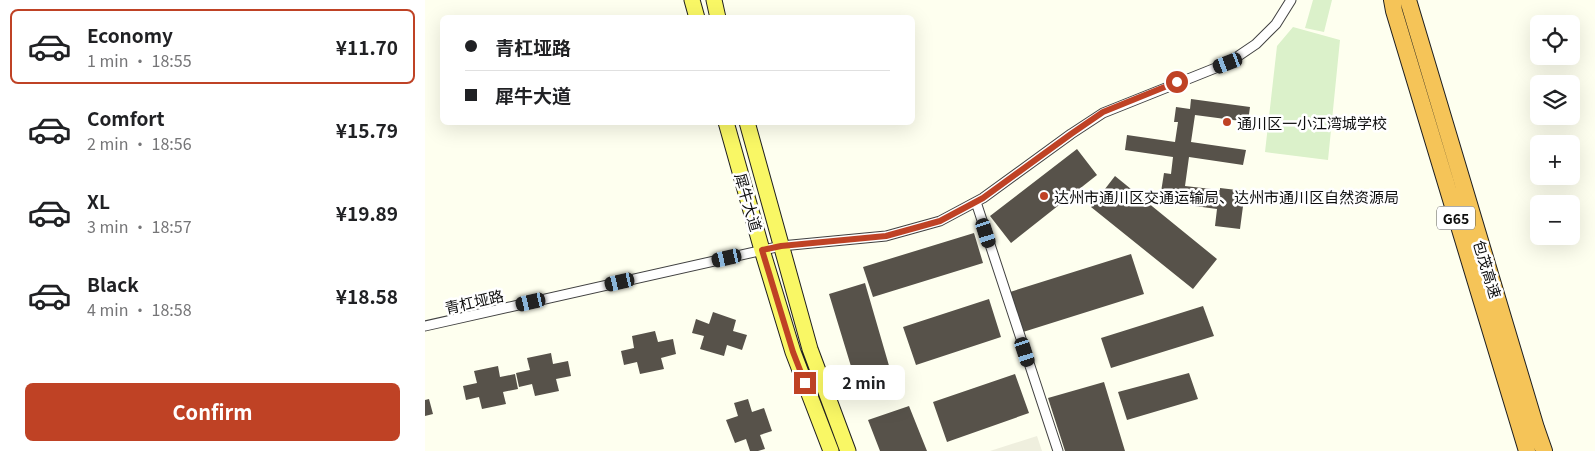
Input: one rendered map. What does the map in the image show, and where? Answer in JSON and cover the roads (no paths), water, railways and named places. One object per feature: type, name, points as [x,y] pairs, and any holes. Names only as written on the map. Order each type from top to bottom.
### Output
[{"type":"highway","name":"包茂高速","points":[[1392,0],[1528,431],[1544,451]]},
{"type":"highway","name":"包茂高速","points":[[1409,0],[1528,431],[1527,451]]},
{"type":"main road","points":[[692,0],[696,15]]},
{"type":"main road","points":[[714,0],[718,15]]},
{"type":"main road","name":"犀牛大道","points":[[727,125],[793,352],[831,451]]},
{"type":"main road","name":"犀牛大道","points":[[748,125],[810,349],[848,451]]},
{"type":"street","name":"青杠垭路","points":[[425,326],[781,246],[886,236],[940,221],[976,202],[1103,112],[1228,63],[1255,44],[1276,24],[1291,0]]},
{"type":"street","points":[[976,202],[1058,451]]},
{"type":"place","name":"通川区一小江湾城学校","points":[[1227,122]]},
{"type":"place","name":"达州市通川区交通运输局、达州市通川区自然资源局","points":[[1044,196]]}]
